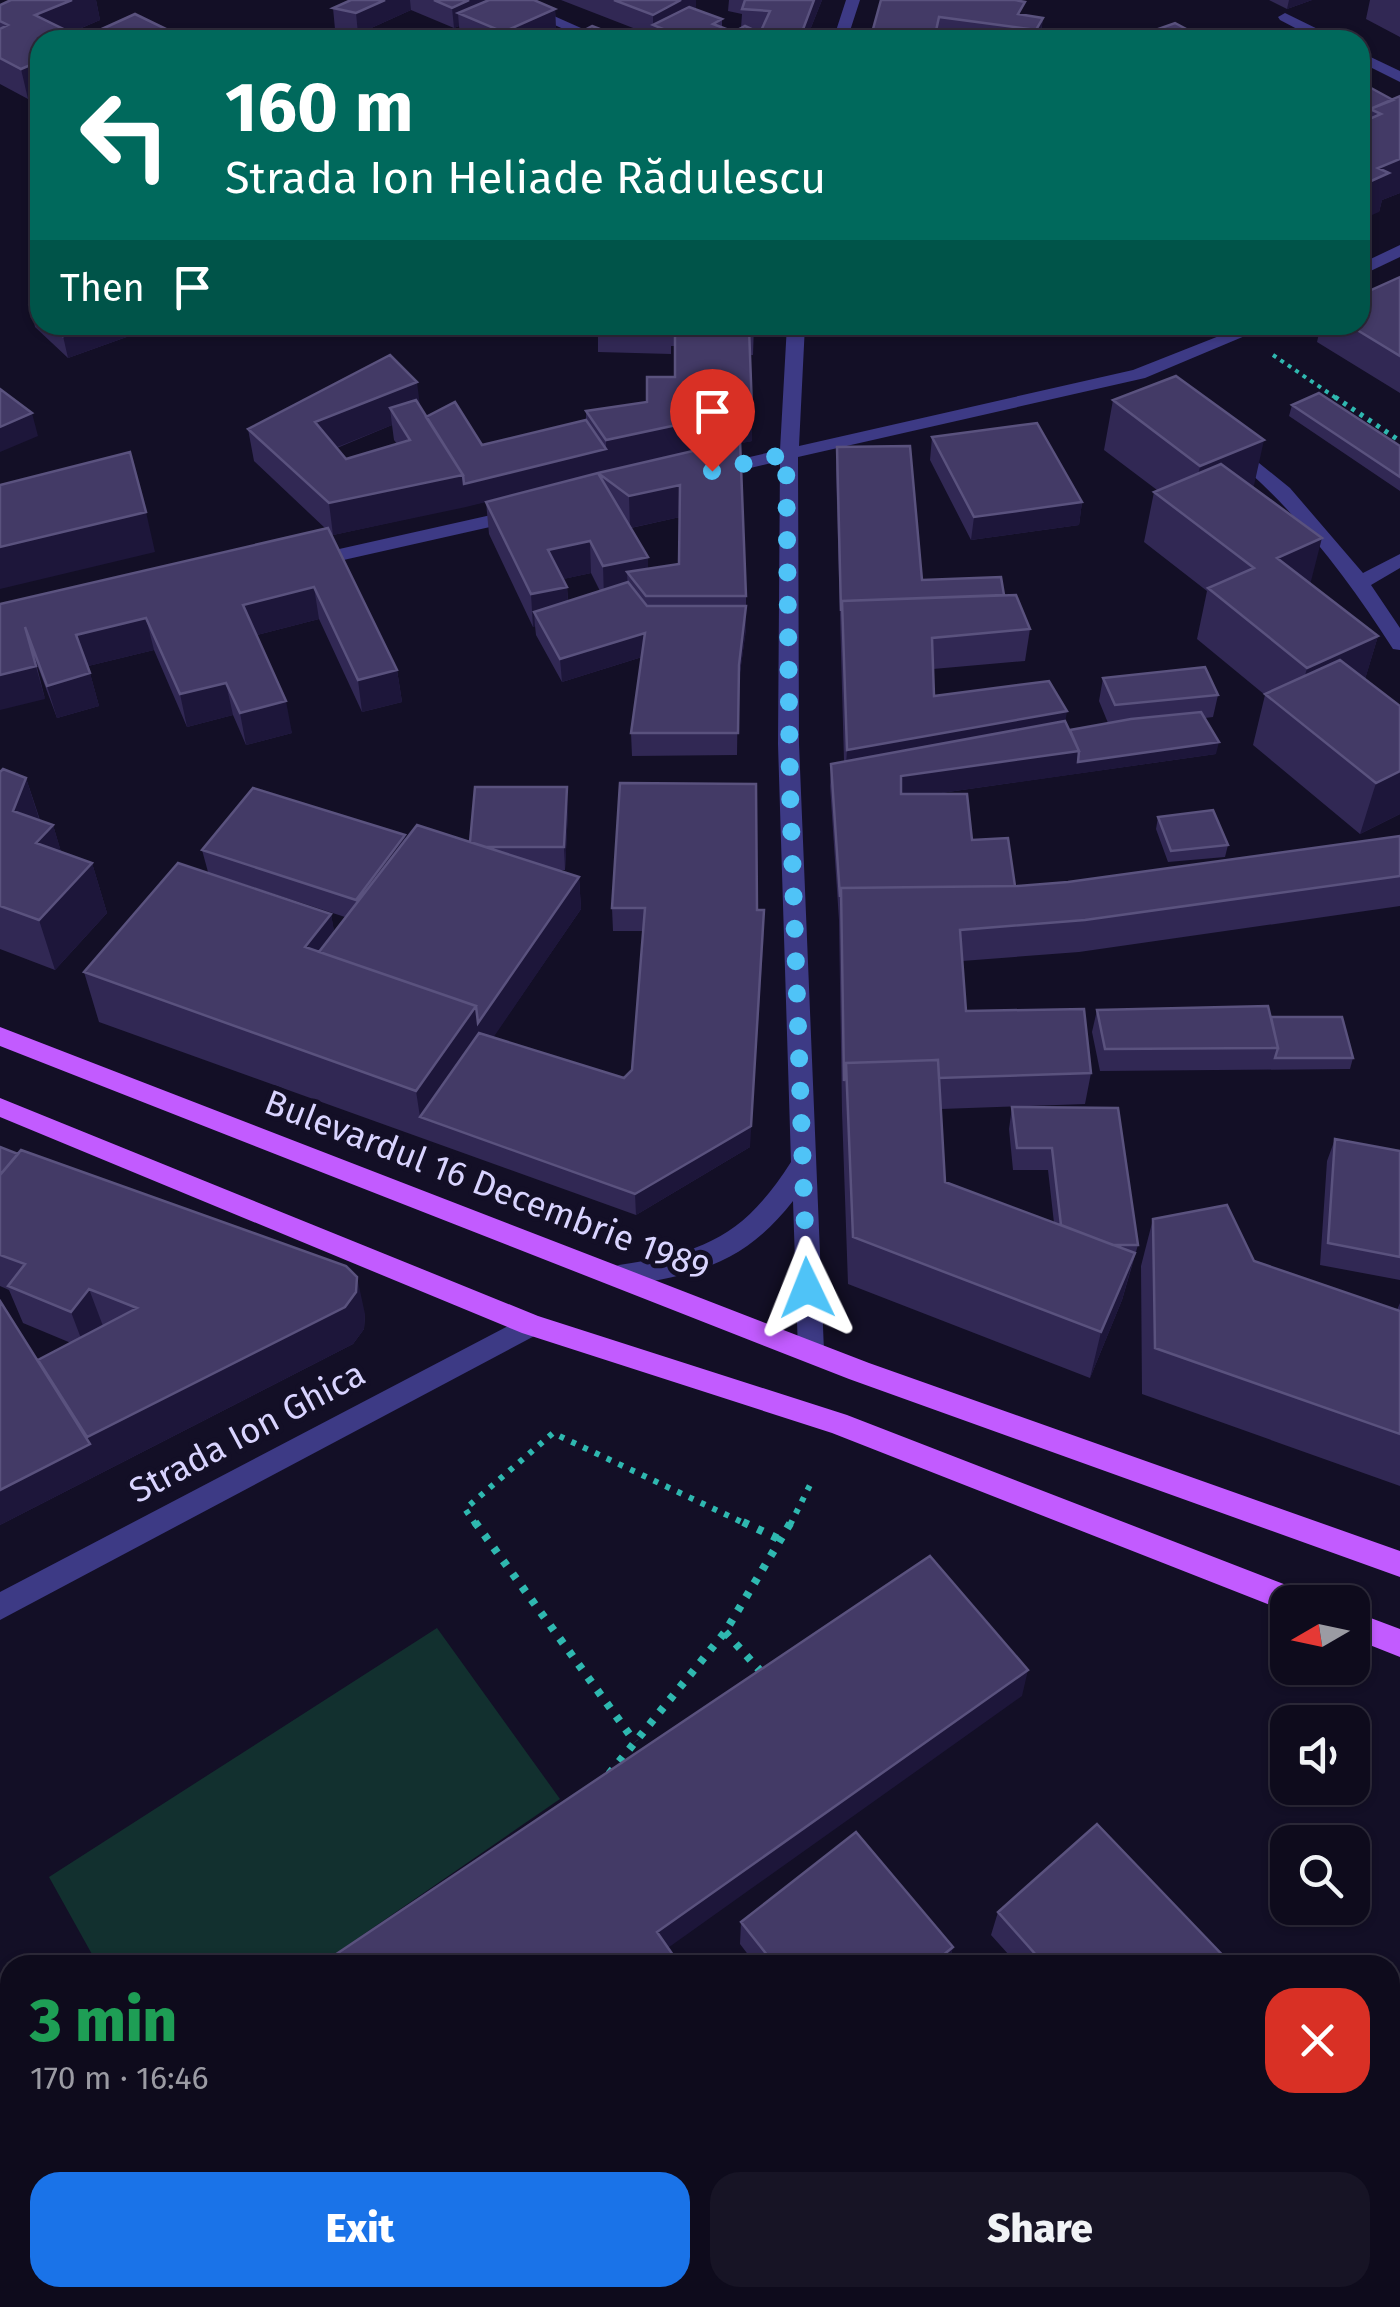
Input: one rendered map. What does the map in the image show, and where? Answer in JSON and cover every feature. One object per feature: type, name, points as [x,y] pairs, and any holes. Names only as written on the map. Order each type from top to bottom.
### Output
[{"type":"main road","name":"Bulevardul 16 Decembrie 1989","points":[[0,1036],[811,1351],[1400,1564]]},
{"type":"main road","points":[[0,1106],[531,1325],[837,1423],[1270,1591]]},
{"type":"main road","points":[[1370,1631],[1400,1643]]},
{"type":"street","points":[[506,0],[577,30]]},
{"type":"street","points":[[843,30],[853,0]]},
{"type":"street","points":[[1286,17],[1310,30]]},
{"type":"street","points":[[1370,61],[1400,77]]},
{"type":"street","points":[[1370,266],[1400,250]]},
{"type":"street","points":[[795,335],[786,454],[790,792],[811,1351]]},
{"type":"street","points":[[690,476],[1146,380],[1244,335]]},
{"type":"street","points":[[1216,434],[1314,519],[1362,582],[1400,644]]},
{"type":"street","points":[[288,566],[537,510]]},
{"type":"street","points":[[1362,582],[1400,560]]},
{"type":"street","points":[[618,1276],[722,1254],[780,1204],[804,1163]]},
{"type":"street","name":"Strada Ion Ghica","points":[[0,1607],[531,1325]]},
{"type":"path","points":[[1244,335],[1400,441]]},
{"type":"path","points":[[635,1742],[465,1509],[553,1434],[781,1540]]},
{"type":"path","points":[[603,1781],[725,1632],[812,1481]]},
{"type":"path","points":[[725,1632],[774,1686]]},
{"type":"green space","points":[[437,1628],[560,1799],[334,1955],[92,1955],[49,1877]]},
{"type":"building","points":[[11,0],[72,0],[35,15],[66,30],[30,30],[30,65],[21,69],[0,58],[0,29],[8,25],[0,21],[0,5]]},
{"type":"building","points":[[351,0],[385,0],[356,13],[333,8]]},
{"type":"building","points":[[434,0],[469,0],[452,8]]},
{"type":"building","points":[[489,0],[534,0],[555,9],[508,30],[498,30],[458,13]]},
{"type":"building","points":[[614,0],[681,0],[653,15]]},
{"type":"building","points":[[745,0],[814,0],[803,30],[761,30],[770,11],[742,9]]},
{"type":"building","points":[[881,0],[1015,0],[1025,2],[1018,14],[1043,18],[1036,30],[939,17],[936,30],[873,30]]},
{"type":"building","points":[[689,7],[722,19],[713,24],[729,30],[665,30],[653,25]]},
{"type":"building","points":[[135,14],[164,28],[160,30],[100,30]]},
{"type":"building","points":[[1175,23],[1188,30],[1155,30]]},
{"type":"building","points":[[1370,87],[1393,100],[1370,109]]},
{"type":"building","points":[[1400,96],[1400,159],[1378,168],[1389,173],[1370,182],[1370,119],[1381,114],[1370,109]]},
{"type":"building","points":[[1400,277],[1400,356],[1365,335],[1370,335],[1370,290]]},
{"type":"building","points":[[675,335],[749,335],[752,409],[606,440],[586,411],[647,402],[647,377],[675,377]]},
{"type":"building","points":[[390,355],[417,382],[315,422],[346,459],[410,440],[390,408],[416,400],[463,475],[329,503],[248,429]]},
{"type":"building","points":[[1176,376],[1264,440],[1200,466],[1113,400]]},
{"type":"building","points":[[0,389],[32,413],[0,427]]},
{"type":"building","points":[[1319,393],[1400,446],[1400,477],[1292,405]]},
{"type":"building","points":[[455,402],[482,445],[586,420],[606,449],[464,484],[463,475],[426,417]]},
{"type":"building","points":[[1037,423],[1082,502],[974,517],[932,437]]},
{"type":"building","points":[[740,440],[746,596],[646,596],[627,572],[679,564],[680,485],[629,496],[598,473]]},
{"type":"building","points":[[910,446],[922,580],[1001,577],[1004,595],[842,601],[841,611],[837,447]]},
{"type":"building","points":[[130,452],[146,512],[0,547],[0,485]]},
{"type":"building","points":[[1221,464],[1322,538],[1277,558],[1378,636],[1307,668],[1208,588],[1254,568],[1154,492]]},
{"type":"building","points":[[598,473],[648,557],[603,566],[590,541],[548,550],[567,587],[531,594],[486,502]]},
{"type":"building","points":[[328,528],[397,670],[358,680],[314,587],[243,605],[286,701],[240,713],[226,683],[180,694],[146,618],[76,635],[90,673],[47,686],[25,627],[36,666],[0,675],[0,604]]},
{"type":"building","points":[[628,582],[647,606],[746,606],[739,665],[738,733],[631,733],[645,633],[560,659],[534,612]]},
{"type":"building","points":[[1016,595],[1030,629],[932,638],[934,696],[1049,681],[1067,711],[847,750],[842,601]]},
{"type":"building","points":[[1340,660],[1400,706],[1400,771],[1376,783],[1265,694]]},
{"type":"building","points":[[1205,667],[1218,695],[1115,705],[1103,678]]},
{"type":"building","points":[[1201,712],[1219,742],[1078,762],[1079,751],[1070,730]]},
{"type":"building","points":[[1065,721],[1079,751],[901,776],[901,794],[967,794],[972,840],[1008,838],[1015,886],[841,888],[840,897],[831,764]]},
{"type":"building","points":[[3,769],[26,778],[13,811],[53,825],[36,843],[92,863],[39,920],[0,906]]},
{"type":"building","points":[[620,783],[756,784],[757,910],[764,910],[751,1126],[635,1194],[420,1117],[479,1033],[624,1078],[632,1070],[645,908],[612,908]]},
{"type":"building","points":[[475,787],[567,787],[564,847],[486,847],[470,842]]},
{"type":"building","points":[[253,788],[405,835],[356,900],[202,850]]},
{"type":"building","points":[[1213,810],[1228,845],[1171,851],[1158,817]]},
{"type":"building","points":[[417,825],[579,877],[478,1023],[476,1006],[319,952]]},
{"type":"building","points":[[1400,836],[1400,876],[1085,920],[960,930],[966,1011],[1084,1009],[1091,1073],[939,1078],[938,1060],[846,1063],[844,1081],[841,888],[1068,882]]},
{"type":"building","points":[[178,863],[331,914],[305,947],[476,1006],[416,1091],[84,972]]},
{"type":"building","points":[[1268,1006],[1278,1048],[1105,1049],[1097,1010]]},
{"type":"building","points":[[1271,1017],[1342,1017],[1353,1058],[1275,1058],[1278,1048]]},
{"type":"building","points":[[938,1060],[945,1182],[1135,1253],[1101,1332],[853,1237],[846,1063]]},
{"type":"building","points":[[1012,1107],[1118,1108],[1138,1245],[1113,1245],[1061,1225],[1052,1148],[1017,1148]]},
{"type":"building","points":[[1335,1139],[1400,1151],[1400,1257],[1328,1243]]},
{"type":"building","points":[[0,1147],[18,1154],[0,1175]]},
{"type":"building","points":[[21,1150],[346,1266],[357,1277],[356,1292],[345,1307],[87,1437],[38,1360],[137,1308],[89,1289],[71,1312],[8,1286],[25,1264],[0,1255],[0,1175]]},
{"type":"building","points":[[1227,1205],[1254,1261],[1400,1311],[1400,1434],[1155,1348],[1153,1219]]},
{"type":"building","points":[[0,1301],[90,1444],[0,1490]]},
{"type":"building","points":[[930,1556],[1028,1670],[657,1932],[673,1955],[335,1955]]},
{"type":"building","points":[[1097,1824],[1222,1955],[1036,1955],[998,1912]]},
{"type":"building","points":[[856,1832],[953,1947],[943,1955],[767,1955],[741,1922]]},
{"type":"route","points":[[712,471],[786,454],[790,792],[807,1288]]}]
